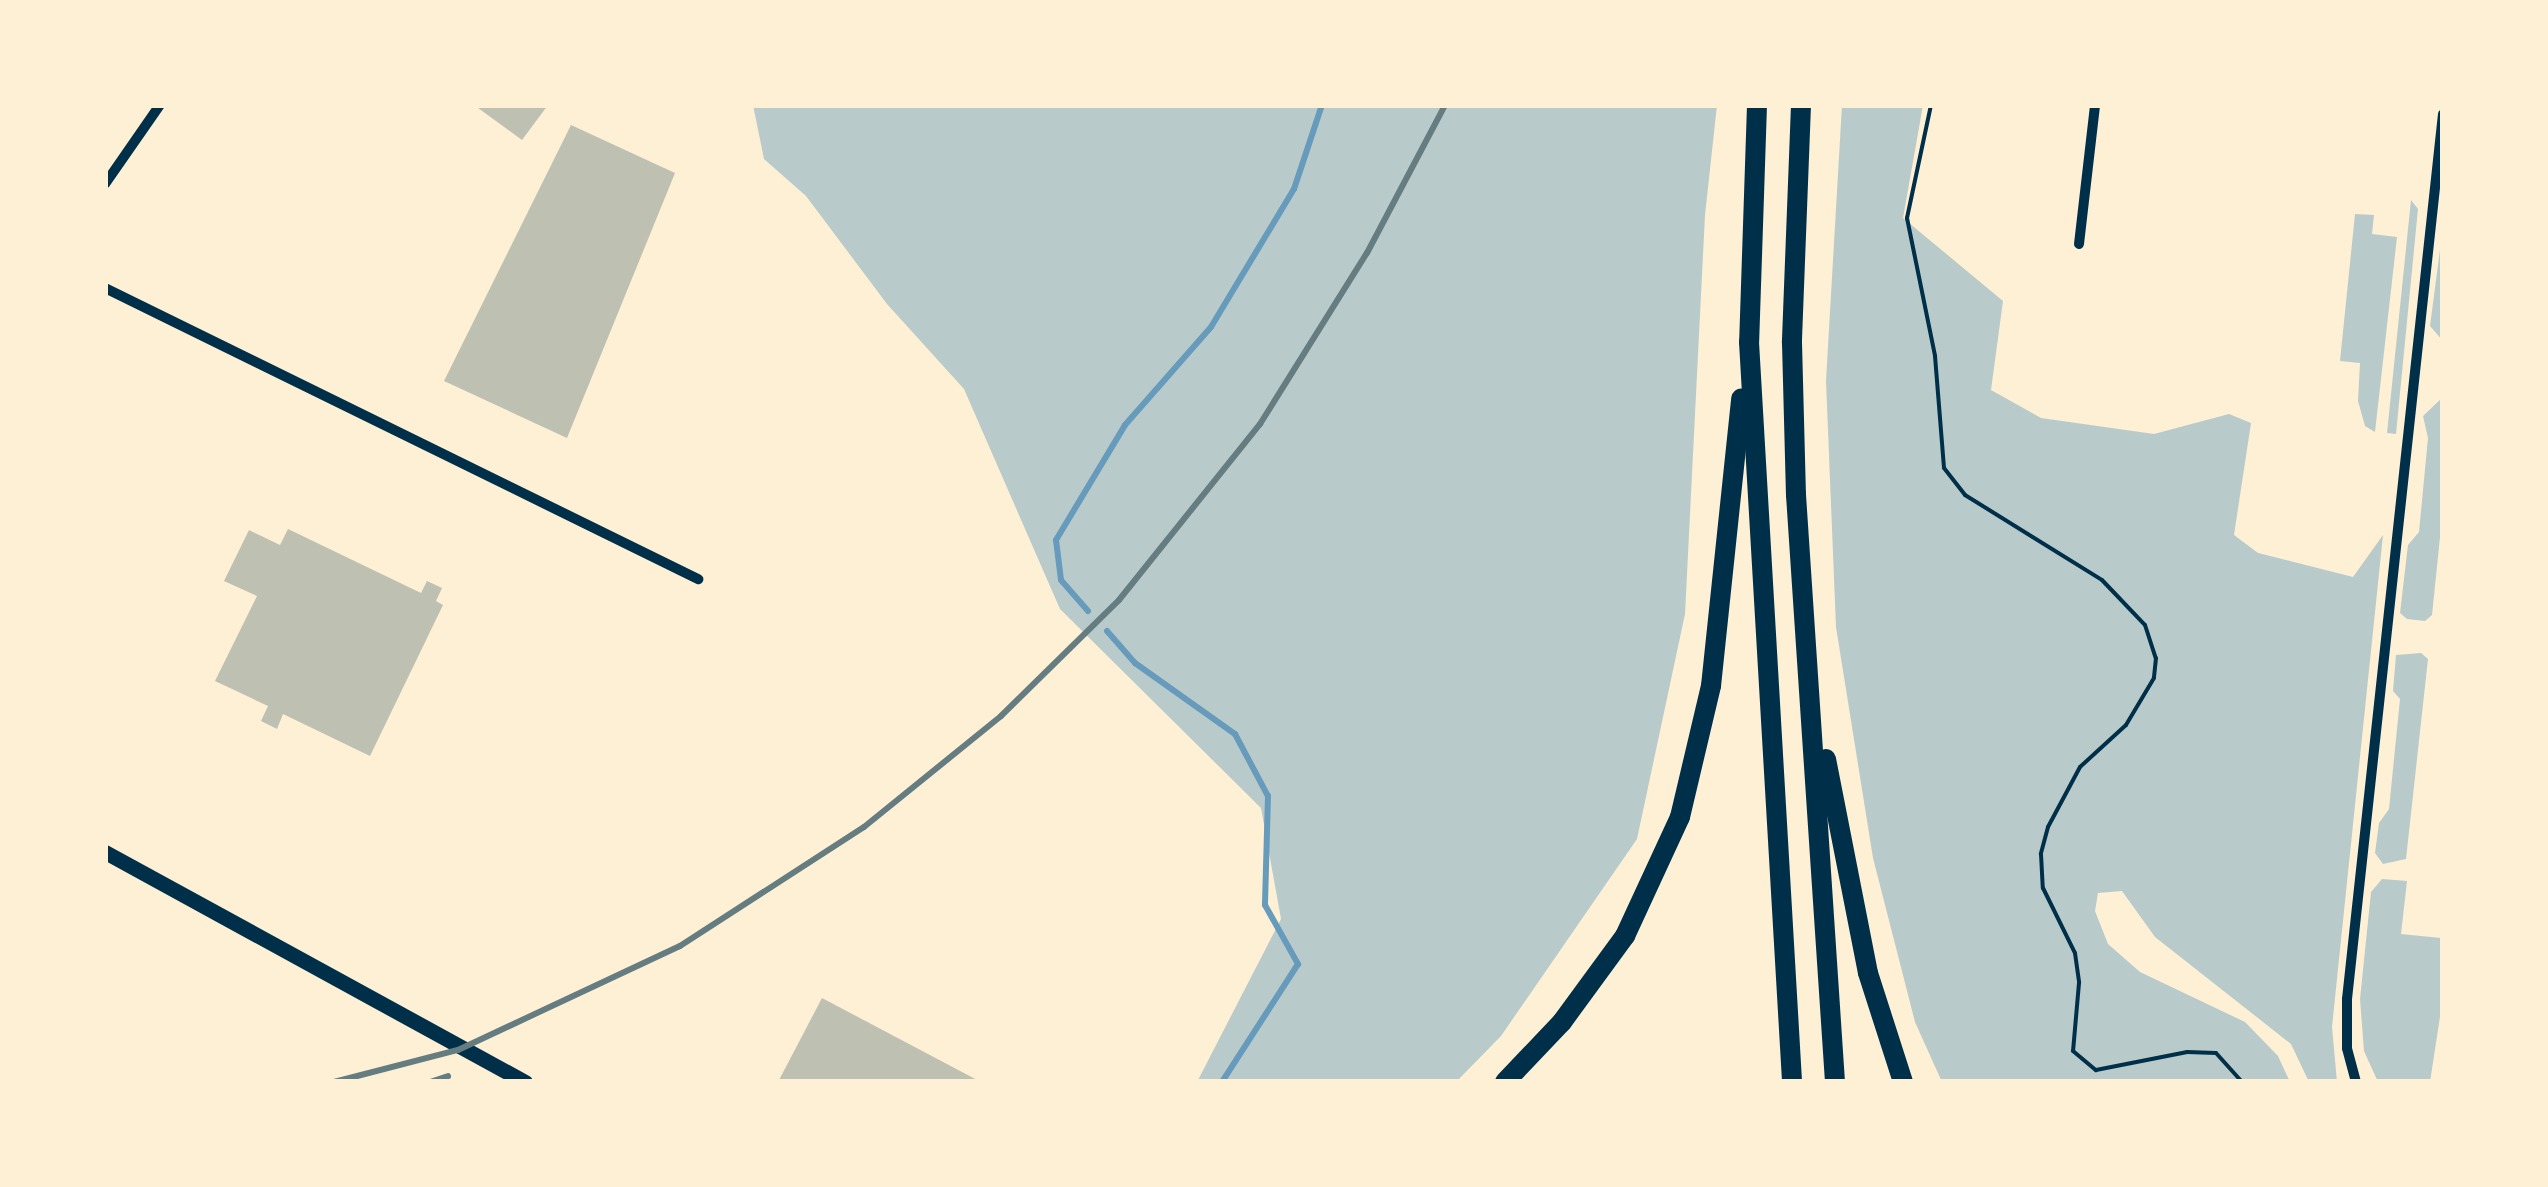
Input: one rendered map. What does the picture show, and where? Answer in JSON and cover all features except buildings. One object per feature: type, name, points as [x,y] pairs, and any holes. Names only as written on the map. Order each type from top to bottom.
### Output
[{"type":"highway","points":[[1505,1082],[1562,1022],[1625,936],[1680,817],[1711,686],[1749,342],[1757,105]]},
{"type":"highway","points":[[1801,105],[1792,343],[1807,658],[1835,1082]]},
{"type":"highway","points":[[1749,342],[1792,1082]]},
{"type":"highway","points":[[1807,658],[1858,932],[1903,1082]]},
{"type":"main road","points":[[105,852],[524,1082]]},
{"type":"street","points":[[105,184],[160,105]]},
{"type":"street","points":[[2078,244],[2095,105]]},
{"type":"street","points":[[2356,1082],[2348,1048],[2348,1000],[2443,114]]},
{"type":"street","points":[[105,288],[698,579]]},
{"type":"path","points":[[1931,105],[1907,218],[1935,356],[1944,468],[1965,495],[2102,580],[2144,625],[2156,658],[2154,678],[2126,725],[2080,767],[2048,827],[2041,854],[2043,888],[2075,953],[2080,983],[2073,1051],[2096,1070],[2186,1052],[2216,1053],[2242,1082]]},
{"type":"shaded area","points":[[753,105],[1717,105],[1705,215],[1685,614],[1637,839],[1501,1036],[1456,1082],[1197,1082],[1281,919],[1261,808],[1060,609],[964,389],[887,304],[806,196],[764,159]]},
{"type":"shaded area","points":[[1842,105],[1923,105],[1903,218],[2003,301],[1991,390],[2041,418],[2154,434],[2229,414],[2251,423],[2234,535],[2258,553],[2353,577],[2383,535],[2332,1027],[2337,1082],[2309,1082],[2291,1044],[2155,937],[2122,891],[2098,893],[2095,911],[2108,944],[2140,972],[2245,1022],[2278,1056],[2290,1082],[1942,1082],[1915,1022],[1873,858],[1836,627],[1826,381]]},
{"type":"shaded area","points":[[2411,200],[2418,209],[2396,434],[2387,433]]},
{"type":"shaded area","points":[[2355,214],[2374,215],[2372,234],[2397,237],[2375,432],[2365,426],[2358,401],[2360,363],[2340,361]]},
{"type":"shaded area","points":[[2443,227],[2443,341],[2430,326]]},
{"type":"shaded area","points":[[2443,397],[2443,508],[2432,615],[2425,621],[2407,619],[2400,613],[2408,545],[2419,532],[2428,438],[2423,416]]},
{"type":"shaded area","points":[[2421,653],[2428,659],[2406,859],[2383,864],[2375,853],[2379,823],[2389,809],[2400,699],[2393,691],[2396,655]]},
{"type":"shaded area","points":[[2382,879],[2407,881],[2401,934],[2441,938],[2443,997],[2430,1082],[2378,1082],[2364,1051],[2360,999],[2371,892]]},
{"type":"waterway","points":[[1088,611],[1061,580],[1056,540],[1125,425],[1211,327],[1294,189],[1322,105]]},
{"type":"waterway","points":[[1107,631],[1135,663],[1235,734],[1268,796],[1265,905],[1298,964],[1222,1082]]},
{"type":"railway","points":[[334,1082],[458,1050],[680,946],[864,827],[1001,716],[1119,600],[1260,424],[1367,253],[1445,105]]},
{"type":"railway","points":[[430,1082],[448,1076]]}]
